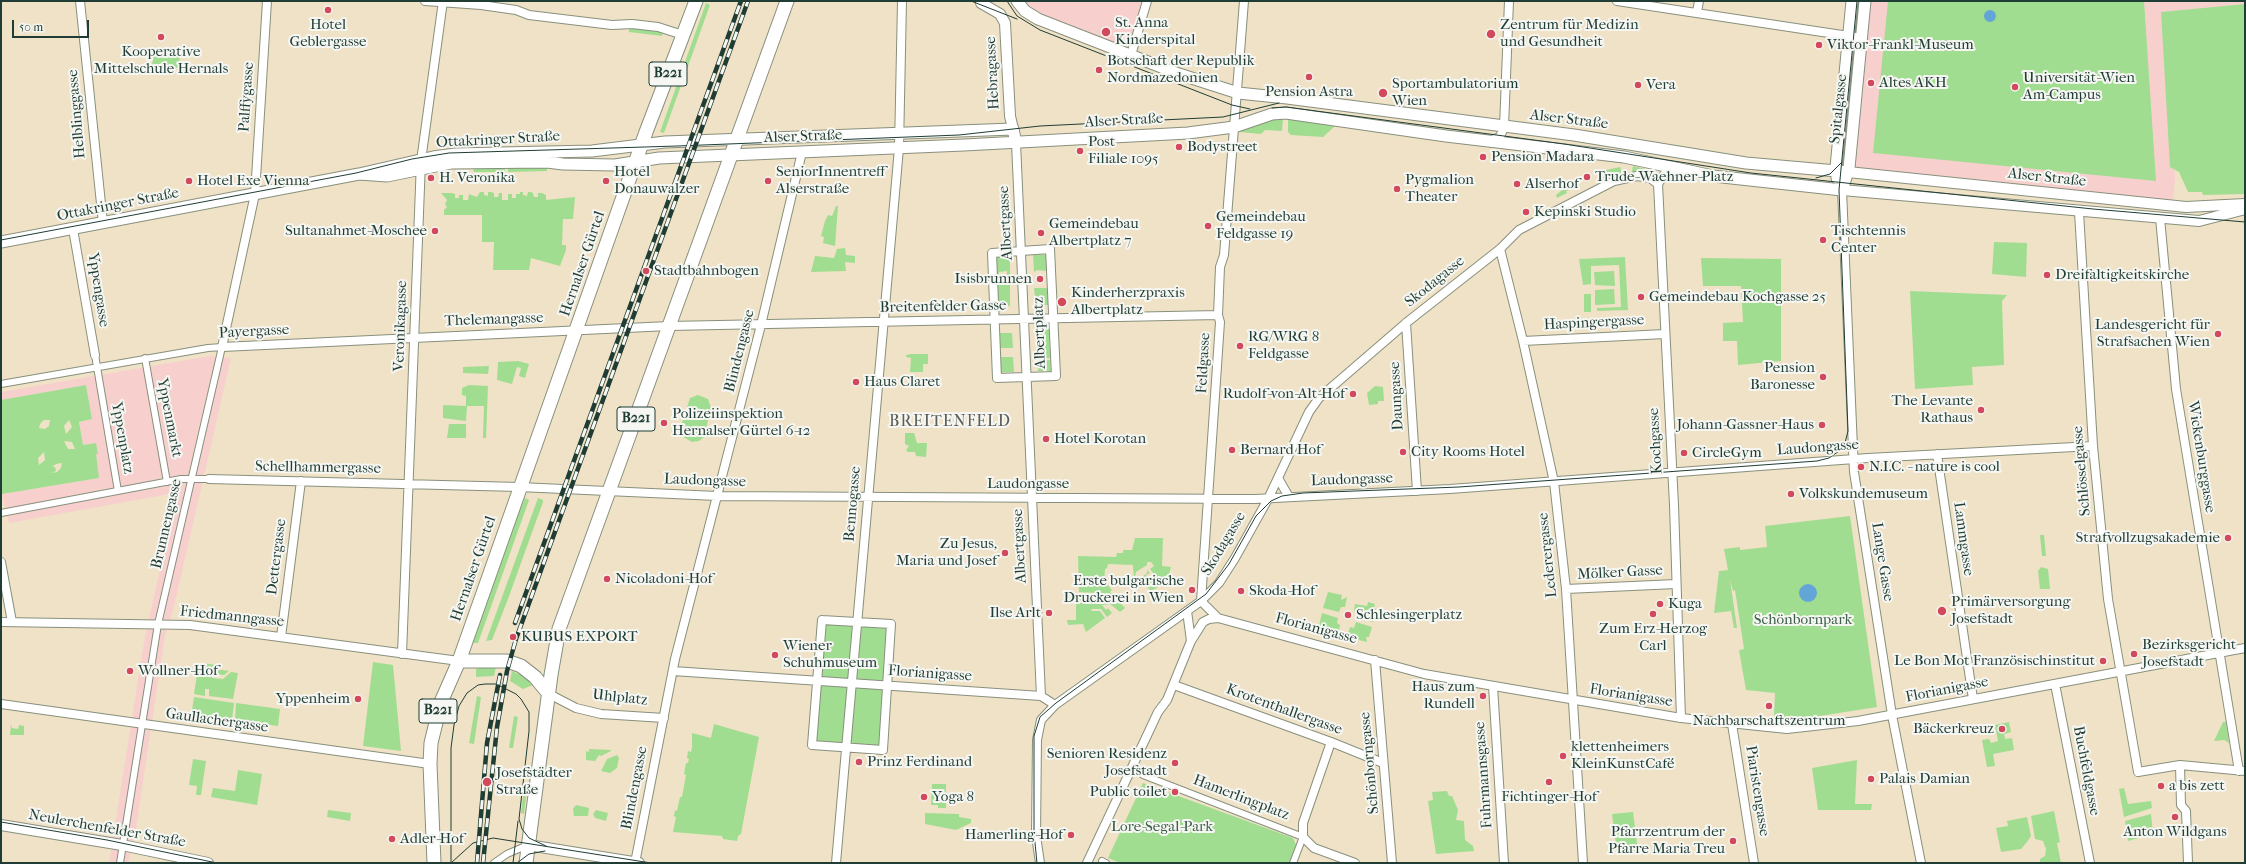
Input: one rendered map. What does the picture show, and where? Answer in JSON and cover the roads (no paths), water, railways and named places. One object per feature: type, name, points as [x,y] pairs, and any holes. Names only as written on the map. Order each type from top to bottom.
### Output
[{"type":"main road","name":"Hernalser Gürtel","points":[[459,661],[519,487],[641,146],[696,1]]},
{"type":"main road","name":"B221","points":[[526,863],[549,694],[560,628],[787,1]]},
{"type":"main road","name":"Alser Straße","points":[[1017,1],[1025,11],[1038,19],[1179,74],[1238,93],[1300,99],[1632,143],[1681,153],[1746,163],[1848,172]]},
{"type":"main road","name":"Spitalgasse","points":[[1836,171],[1852,1]]},
{"type":"main road","name":"Spitalgasse","points":[[1848,172],[1865,1]]},
{"type":"main road","name":"Alser Straße","points":[[732,155],[1016,143],[1188,133],[1234,128],[1272,114],[1286,113],[1488,141],[1624,157],[1713,176],[1842,190]]},
{"type":"main road","name":"Alser Straße","points":[[738,139],[1013,129]]},
{"type":"main road","points":[[1013,129],[1016,143]]},
{"type":"main road","points":[[641,146],[665,142],[738,139]]},
{"type":"main road","name":"Ottakringer Straße","points":[[1,242],[359,174],[421,164],[466,154],[592,151],[641,146]]},
{"type":"main road","points":[[636,162],[659,158],[732,155]]},
{"type":"main road","name":"Ottakringer Straße","points":[[421,164],[547,162],[563,164],[615,165],[636,162]]},
{"type":"main road","points":[[1836,171],[1842,190]]},
{"type":"main road","points":[[1842,190],[1848,172]]},
{"type":"main road","name":"B221","points":[[434,863],[430,764],[431,743],[440,702],[459,661]]},
{"type":"main road","points":[[459,661],[507,661],[521,666],[531,674],[549,694]]},
{"type":"street","name":"Helblinggasse","points":[[80,1],[103,223]]},
{"type":"street","name":"Palffygasse","points":[[255,194],[267,1]]},
{"type":"street","points":[[425,1],[481,5],[516,10],[530,15],[612,25],[632,24],[665,28],[683,35]]},
{"type":"street","points":[[899,148],[902,1]]},
{"type":"street","points":[[978,2],[994,1]]},
{"type":"street","points":[[1131,55],[1147,1]]},
{"type":"street","points":[[1234,128],[1238,93],[1244,1]]},
{"type":"street","points":[[1488,141],[1500,137],[1504,127],[1509,1]]},
{"type":"street","points":[[1617,1],[1862,38]]},
{"type":"street","points":[[1697,12],[1699,1]]},
{"type":"street","name":"Veronikagasse","points":[[402,654],[421,164],[443,2]]},
{"type":"street","name":"Hebragasse","points":[[978,2],[1000,14],[1005,23],[1010,116],[1013,129]]},
{"type":"street","name":"Feldgasse","points":[[1201,601],[1220,322],[1218,315],[1220,267],[1224,255],[1234,128]]},
{"type":"street","name":"Albertgasse","points":[[1016,143],[1041,696]]},
{"type":"street","name":"Bennogasse","points":[[836,863],[899,148]]},
{"type":"street","name":"Blindengasse","points":[[684,626],[761,325],[802,152]]},
{"type":"street","points":[[1658,184],[1669,166]]},
{"type":"street","name":"Alser Straße","points":[[1848,172],[2186,207],[2244,205]]},
{"type":"street","name":"Skodagasse","points":[[1201,601],[1228,570],[1268,499],[1309,412],[1319,398],[1406,323],[1500,249],[1518,230],[1614,182],[1637,176],[1650,178],[1658,184]]},
{"type":"street","name":"Kochgasse","points":[[1658,184],[1672,472],[1681,718]]},
{"type":"street","name":"Alser Straße","points":[[1842,190],[2079,212],[2199,221],[2244,205]]},
{"type":"street","name":"Lange Gasse","points":[[1842,190],[1852,460],[1892,714],[1921,863]]},
{"type":"street","name":"Brunnengasse","points":[[120,863],[158,624],[222,347],[255,194]]},
{"type":"street","name":"Schlösselgasse","points":[[2079,212],[2093,446],[2108,599],[2119,673],[2138,772],[2180,765]]},
{"type":"street","name":"Wickenburggasse","points":[[2160,218],[2176,389],[2242,771]]},
{"type":"street","name":"Yppengasse","points":[[73,229],[95,355]]},
{"type":"street","name":"Lederergasse","points":[[1500,249],[1523,341],[1554,482],[1566,589],[1583,863]]},
{"type":"street","name":"Albertplatz","points":[[1050,250],[1053,319],[1056,376],[997,378],[992,252],[1050,250]]},
{"type":"street","name":"Breitenfelder Gasse","points":[[669,326],[1218,315]]},
{"type":"street","name":"Daungasse","points":[[1406,323],[1417,491]]},
{"type":"street","name":"Hernalser Gürtel","points":[[576,331],[669,326]]},
{"type":"street","name":"Thelemangasse","points":[[414,337],[576,331]]},
{"type":"street","name":"Haspingergasse","points":[[1523,341],[1665,334]]},
{"type":"street","name":"Payergasse","points":[[97,367],[208,348],[414,337]]},
{"type":"street","name":"Yppenplatz","points":[[1,513],[118,491],[95,355]]},
{"type":"street","name":"Yppenmarkt","points":[[145,358],[168,482]]},
{"type":"street","points":[[1,384],[97,367]]},
{"type":"street","name":"Laudongasse","points":[[610,492],[717,496],[868,498],[1268,499],[1554,482],[1672,472],[1937,454],[2093,446]]},
{"type":"street","name":"Lammgasse","points":[[1937,454],[1973,699]]},
{"type":"street","name":"Schellhammergasse","points":[[118,491],[192,478],[519,487]]},
{"type":"street","points":[[1278,478],[1289,497]]},
{"type":"street","name":"Dettergasse","points":[[281,637],[301,481]]},
{"type":"street","points":[[519,487],[610,492]]},
{"type":"street","points":[[1,562],[12,622]]},
{"type":"street","name":"Mölker Gasse","points":[[1566,589],[1676,584]]},
{"type":"street","points":[[1040,863],[1036,836],[1037,733],[1044,716],[1055,706],[1201,601],[1218,618]]},
{"type":"street","points":[[1187,611],[1191,641]]},
{"type":"street","points":[[1088,860],[1158,712],[1167,700],[1191,641],[1204,622],[1209,619],[1218,618]]},
{"type":"street","name":"Florianigasse","points":[[1218,618],[1424,674],[1681,718],[1787,729],[1858,721],[2119,673],[2245,648]]},
{"type":"street","points":[[822,620],[892,624],[883,750],[812,745],[817,680],[822,620]]},
{"type":"street","name":"Friedmanngasse","points":[[1,622],[190,625],[459,661]]},
{"type":"street","name":"Uhlplatz","points":[[549,694],[576,708],[601,714],[664,718],[684,626]]},
{"type":"street","name":"Schönborngasse","points":[[1375,660],[1392,863]]},
{"type":"street","name":"Florianigasse","points":[[673,671],[888,684],[1041,696]]},
{"type":"street","name":"Buchfeldgasse","points":[[2055,684],[2090,863]]},
{"type":"street","name":"Krotenthallergasse","points":[[1174,685],[1331,742],[1383,763]]},
{"type":"street","name":"Fuhrmannsgasse","points":[[1493,686],[1504,863]]},
{"type":"street","points":[[1041,696],[1055,706]]},
{"type":"street","name":"Gaullachergasse","points":[[1,704],[430,764]]},
{"type":"street","name":"Blindengasse","points":[[636,863],[664,718]]},
{"type":"street","name":"Piaristengasse","points":[[1732,724],[1754,863]]},
{"type":"street","points":[[1331,742],[1303,823],[1303,837],[1314,848],[1355,863]]},
{"type":"street","points":[[2188,863],[2186,811],[2181,806],[2180,765],[2242,771]]},
{"type":"street","name":"Hamerlingplatz","points":[[1144,775],[1303,837],[1293,863]]},
{"type":"street","name":"Neulerchenfelder Straße","points":[[1,825],[122,845],[208,863]]},
{"type":"street","points":[[494,863],[507,854],[528,845],[636,863]]},
{"type":"water","points":[[1988,10],[1992,10],[1996,16],[1992,22],[1988,22],[1984,18],[1984,14]]},
{"type":"water","points":[[1808,584],[1814,587],[1817,593],[1814,599],[1808,602],[1802,599],[1799,593],[1802,587]]},
{"type":"tram line","points":[[971,1],[1017,19]]},
{"type":"tram line","points":[[1007,1],[1017,16],[1040,30],[1232,105],[1250,109]]},
{"type":"tram line","points":[[1037,863],[1034,833],[1034,736],[1040,717],[1056,703],[1206,594],[1229,564],[1256,516],[1271,501],[1282,496],[1303,493],[1459,487],[1817,461],[1829,458],[1839,451],[1845,443],[1848,431],[1839,190],[1857,1]]},
{"type":"tram line","points":[[1,240],[356,173],[412,159],[449,153],[959,135],[1040,126],[1223,117],[1279,103]]},
{"type":"tram line","points":[[1272,108],[1286,107],[1564,144],[1751,173],[2093,209],[2245,222]]},
{"type":"tram line","points":[[1816,178],[1830,174],[1841,163]]},
{"type":"tram line","points":[[451,863],[451,748],[454,725],[459,706],[467,693],[478,685],[496,684],[516,694],[529,712],[529,731],[519,819],[522,829],[529,838],[546,846]]},
{"type":"tram line","points":[[513,863],[518,821]]},
{"type":"tram line","points":[[1,822],[107,840],[217,863]]},
{"type":"tram line","points":[[451,863],[473,843],[493,838],[651,863]]},
{"type":"tram line","points":[[517,863],[529,854],[545,851]]},
{"type":"railway","points":[[515,623],[741,1]]},
{"type":"railway","points":[[483,863],[497,727],[507,671],[516,639],[748,1]]},
{"type":"railway","points":[[477,863],[487,743],[500,675]]},
{"type":"place","name":"Hotel Geblergasse","points":[[328,10]]},
{"type":"place","name":"St. Anna Kinderspital","points":[[1106,32]]},
{"type":"place","name":"Zentrum für Medizin und Gesundheit","points":[[1491,34]]},
{"type":"place","name":"Kooperative Mittelschule Hernals","points":[[161,37]]},
{"type":"place","name":"Viktor-Frankl-Museum","points":[[1819,45]]},
{"type":"place","name":"Botschaft der Republik Nordmazedonien","points":[[1099,70]]},
{"type":"place","name":"Pension Astra","points":[[1309,77]]},
{"type":"place","name":"Altes AKH","points":[[1871,83]]},
{"type":"place","name":"Vera","points":[[1638,85]]},
{"type":"place","name":"Universität-Wien Am-Campus","points":[[2015,87]]},
{"type":"place","name":"Sportambulatorium Wien","points":[[1383,93]]},
{"type":"place","name":"Bodystreet","points":[[1179,147]]},
{"type":"place","name":"Post Filiale 1095","points":[[1080,151]]},
{"type":"place","name":"Pension Madara","points":[[1483,157]]},
{"type":"place","name":"Trude-Waehner-Platz","points":[[1587,177]]},
{"type":"place","name":"H. Veronika","points":[[431,178]]},
{"type":"place","name":"Hotel Exe Vienna","points":[[189,181]]},
{"type":"place","name":"Hotel Donauwalzer","points":[[606,181]]},
{"type":"place","name":"SeniorInnentreff Alserstraße","points":[[768,181]]},
{"type":"place","name":"Alserhof","points":[[1517,184]]},
{"type":"place","name":"Pygmalion Theater","points":[[1397,189]]},
{"type":"place","name":"Kepinski Studio","points":[[1526,212]]},
{"type":"place","name":"Gemeindebau Feldgasse 19","points":[[1208,226]]},
{"type":"place","name":"Sultanahmet-Moschee","points":[[435,231]]},
{"type":"place","name":"Gemeindebau Albertplatz 7","points":[[1041,233]]},
{"type":"place","name":"Tischtennis Center","points":[[1823,240]]},
{"type":"place","name":"Stadtbahnbogen","points":[[646,271]]},
{"type":"place","name":"Dreifaltigkeitskirche","points":[[2047,275]]},
{"type":"place","name":"Isisbrunnen","points":[[1040,279]]},
{"type":"place","name":"Gemeindebau Kochgasse 25","points":[[1641,297]]},
{"type":"place","name":"Kinderherzpraxis Albertplatz","points":[[1062,302]]},
{"type":"place","name":"Landesgericht für Strafsachen Wien","points":[[2218,334]]},
{"type":"place","name":"RG/WRG 8 Feldgasse","points":[[1240,346]]},
{"type":"place","name":"Pension Baronesse","points":[[1823,377]]},
{"type":"place","name":"Haus Claret","points":[[856,382]]},
{"type":"place","name":"Rudolf-von-Alt-Hof","points":[[1353,394]]},
{"type":"place","name":"The Levante Rathaus","points":[[1981,410]]},
{"type":"place","name":"Polizeiinspektion Hernalser Gürtel 6-12","points":[[664,423]]},
{"type":"place","name":"Johann-Gassner-Haus","points":[[1822,425]]},
{"type":"place","name":"Hotel Korotan","points":[[1046,439]]},
{"type":"place","name":"Bernard Hof","points":[[1232,450]]},
{"type":"place","name":"City Rooms Hotel","points":[[1403,452]]},
{"type":"place","name":"CircleGym","points":[[1684,453]]},
{"type":"place","name":"N.I.C. - nature is cool","points":[[1861,467]]},
{"type":"place","name":"Volkskundemuseum","points":[[1791,494]]},
{"type":"place","name":"Strafvollzugsakademie","points":[[2228,538]]},
{"type":"place","name":"Zu Jesus, Maria und Josef","points":[[1005,553]]},
{"type":"place","name":"Nicoladoni-Hof","points":[[607,579]]},
{"type":"place","name":"Erste bulgarische Druckerei in Wien","points":[[1192,590]]},
{"type":"place","name":"Skoda-Hof","points":[[1241,591]]},
{"type":"place","name":"Kuga","points":[[1660,604]]},
{"type":"place","name":"Primärversorgung Josefstadt","points":[[1942,611]]},
{"type":"place","name":"Ilse Arlt","points":[[1049,613]]},
{"type":"place","name":"Zum Erz-Herzog Carl","points":[[1653,614]]},
{"type":"place","name":"Schlesingerplatz","points":[[1348,615]]},
{"type":"place","name":"KUBUS EXPORT","points":[[513,637]]},
{"type":"place","name":"Bezirksgericht Josefstadt","points":[[2134,654]]},
{"type":"place","name":"Wiener Schuhmuseum","points":[[775,655]]},
{"type":"place","name":"Le Bon Mot Französischinstitut","points":[[2103,661]]},
{"type":"place","name":"Wollner-Hof","points":[[130,671]]},
{"type":"place","name":"Haus zum Rundell","points":[[1483,696]]},
{"type":"place","name":"Yppenheim","points":[[358,699]]},
{"type":"place","name":"Nachbarschaftszentrum","points":[[1769,706]]},
{"type":"place","name":"Bäckerkreuz","points":[[2002,729]]},
{"type":"place","name":"klettenheimers KleinKunstCafé","points":[[1563,756]]},
{"type":"place","name":"Prinz Ferdinand","points":[[859,762]]},
{"type":"place","name":"Senioren Residenz Josefstadt","points":[[1175,763]]},
{"type":"place","name":"Palais Damian","points":[[1871,779]]},
{"type":"place","name":"Josefstädter Straße","points":[[487,782]]},
{"type":"place","name":"Fichtinger-Hof","points":[[1549,782]]},
{"type":"place","name":"a bis zett","points":[[2161,786]]},
{"type":"place","name":"Public toilet","points":[[1175,792]]},
{"type":"place","name":"Yoga 8","points":[[924,797]]},
{"type":"place","name":"Anton Wildgans","points":[[2175,817]]},
{"type":"place","name":"Hamerling-Hof","points":[[1071,835]]},
{"type":"place","name":"Adler-Hof","points":[[392,839]]},
{"type":"place","name":"Pfarrzentrum der Pfarre Maria Treu","points":[[1733,841]]},
{"type":"district","name":"BREITENFELD","points":[[950,422]]},
{"type":"park label","name":"Schönbornpark","points":[[1803,620]]},
{"type":"park label","name":"Lore-Segal-Park","points":[[1162,827]]}]
